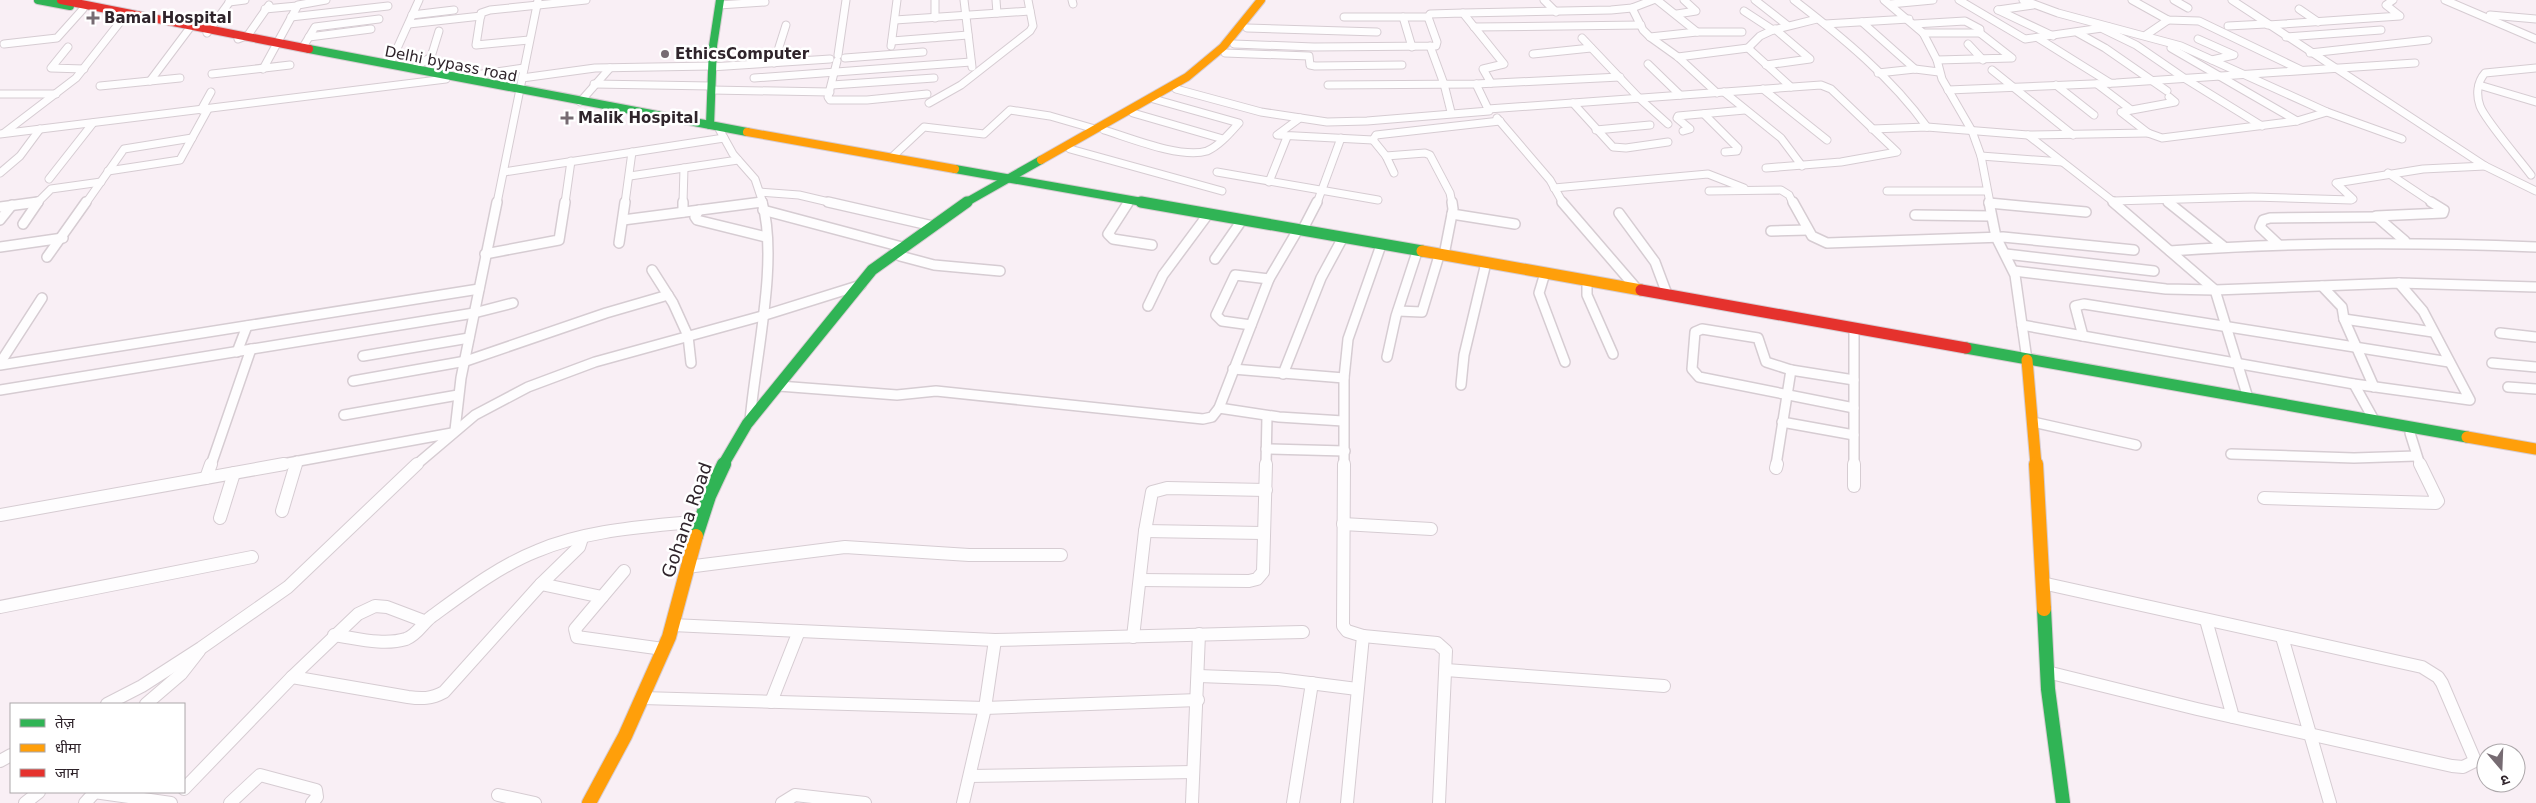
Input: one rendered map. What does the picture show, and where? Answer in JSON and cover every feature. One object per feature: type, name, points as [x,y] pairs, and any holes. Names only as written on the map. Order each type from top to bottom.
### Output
[{"type":"main road","name":"Delhi bypass road","points":[[38,0],[87,5]]},
{"type":"main road","name":"Delhi bypass road","points":[[61,0],[122,15],[243,37],[446,79],[520,86]]},
{"type":"main road","points":[[901,251],[1012,180],[1070,149],[1100,129],[1133,114],[1206,63],[1223,47],[1261,0]]},
{"type":"main road","points":[[901,251],[933,226],[1100,129],[1194,79],[1234,44],[1268,0]]},
{"type":"main road","points":[[714,126],[711,67],[715,19],[720,2]]},
{"type":"main road","name":"Delhi bypass road","points":[[276,44],[306,42],[390,64],[520,86],[533,93],[1012,180]]},
{"type":"main road","points":[[1012,180],[1068,193],[1240,223],[1300,231],[1342,241],[1416,255],[1441,257],[1485,267],[1544,275],[1587,286],[1637,289],[1666,294],[1853,331]]},
{"type":"main road","points":[[1012,180],[2536,455]]},
{"type":"main road","name":"Gohana Road","points":[[589,803],[625,736],[663,649],[672,625],[701,521],[724,463],[750,421],[865,281],[880,271],[901,251]]},
{"type":"main road","points":[[2028,362],[2248,398],[2536,449]]},
{"type":"main road","points":[[2028,362],[2047,672],[2063,803]]},
{"type":"street","points":[[209,31],[230,1],[245,0]]},
{"type":"street","points":[[243,37],[267,7],[297,6],[302,3],[326,0]]},
{"type":"street","points":[[390,64],[419,0]]},
{"type":"street","points":[[529,40],[476,45],[483,11],[537,3],[586,0]]},
{"type":"street","points":[[846,0],[829,100],[867,100],[927,94]]},
{"type":"street","points":[[890,54],[897,0]]},
{"type":"street","points":[[935,0],[935,18]]},
{"type":"street","points":[[964,0],[973,76]]},
{"type":"street","points":[[996,0],[997,13]]},
{"type":"street","points":[[929,103],[973,76],[1030,31],[1033,26],[1028,0]]},
{"type":"street","points":[[1544,0],[1556,12]]},
{"type":"street","points":[[1344,17],[1428,17],[1430,14],[1556,12],[1632,8],[1653,0]]},
{"type":"street","points":[[1657,0],[1678,14],[1697,32]]},
{"type":"street","points":[[1678,14],[1696,11],[1684,0]]},
{"type":"street","points":[[1755,0],[1787,25]]},
{"type":"street","points":[[1794,0],[1826,24],[1913,106],[1918,117],[1926,127]]},
{"type":"street","points":[[1884,0],[1923,33],[1937,60],[1939,72],[1972,131],[1981,156],[1996,237],[2014,271],[2028,362]]},
{"type":"street","points":[[1890,4],[1933,0]]},
{"type":"street","points":[[1959,0],[2022,38],[2078,33],[2112,26]]},
{"type":"street","points":[[2023,0],[2035,5],[2150,36],[2212,60],[2327,112],[2402,139]]},
{"type":"street","points":[[2132,0],[2168,20],[2199,21],[2301,70]]},
{"type":"street","points":[[2174,0],[2188,8]]},
{"type":"street","points":[[2232,0],[2310,53],[2485,166],[2536,191]]},
{"type":"street","points":[[2228,26],[2400,16],[2386,5],[2393,0]]},
{"type":"street","points":[[2446,0],[2536,39]]},
{"type":"street","points":[[720,2],[765,2]]},
{"type":"street","points":[[454,432],[458,395],[485,254],[504,172],[537,3]]},
{"type":"street","points":[[4,44],[60,37],[87,5]]},
{"type":"street","points":[[1980,12],[2035,5]]},
{"type":"street","points":[[263,69],[297,6]]},
{"type":"street","points":[[291,17],[388,6]]},
{"type":"street","points":[[1632,8],[1650,37],[1780,138],[1802,166]]},
{"type":"street","points":[[2299,9],[2318,22]]},
{"type":"street","points":[[412,15],[454,10]]},
{"type":"street","points":[[1998,10],[2053,36]]},
{"type":"street","points":[[895,20],[1030,11]]},
{"type":"street","points":[[1744,11],[1774,30],[1810,59],[1766,65]]},
{"type":"street","points":[[1463,13],[1504,64],[1483,69],[1491,83]]},
{"type":"street","points":[[2482,14],[2536,19]]},
{"type":"street","points":[[1,134],[56,94],[84,69],[122,15]]},
{"type":"street","points":[[409,24],[481,16]]},
{"type":"street","points":[[1403,17],[1412,47]]},
{"type":"street","points":[[1234,44],[1314,47],[1430,46],[1438,44],[1428,17]]},
{"type":"street","points":[[306,42],[318,26],[378,19]]},
{"type":"street","points":[[1678,57],[1748,48],[1760,36],[1774,30],[1787,25],[1817,19]]},
{"type":"street","points":[[1826,24],[1965,20],[1980,29],[1980,33],[2012,58],[1937,60]]},
{"type":"street","points":[[2150,36],[2168,20]]},
{"type":"street","points":[[1862,22],[1915,69]]},
{"type":"street","points":[[774,63],[786,25]]},
{"type":"street","points":[[1474,28],[1641,25]]},
{"type":"street","points":[[150,81],[186,27]]},
{"type":"street","points":[[306,42],[371,28]]},
{"type":"street","points":[[1247,28],[1377,32]]},
{"type":"street","points":[[2103,29],[2136,45],[2184,78],[2262,126]]},
{"type":"street","points":[[2286,37],[2382,30]]},
{"type":"street","points":[[414,68],[431,57],[439,31]]},
{"type":"street","points":[[1650,37],[1697,32],[1742,32]]},
{"type":"street","points":[[1923,33],[1980,33]]},
{"type":"street","points":[[2078,33],[2105,48],[2151,80],[2175,102],[2122,111],[2122,113],[2148,133],[2162,138],[2297,121],[2327,112]]},
{"type":"street","points":[[892,41],[968,35]]},
{"type":"street","points":[[2150,36],[2297,121]]},
{"type":"street","points":[[1582,38],[1668,124]]},
{"type":"street","points":[[2038,38],[2110,83]]},
{"type":"street","points":[[2198,39],[2234,55],[2212,60]]},
{"type":"street","points":[[2310,53],[2428,40]]},
{"type":"street","points":[[1968,44],[1983,60]]},
{"type":"street","points":[[1430,46],[1444,84],[1451,112]]},
{"type":"street","points":[[68,47],[51,68],[84,69]]},
{"type":"street","points":[[1533,54],[1592,48]]},
{"type":"street","points":[[1748,48],[1791,87]]},
{"type":"street","points":[[520,86],[584,68],[711,67],[923,52]]},
{"type":"street","points":[[1225,53],[1309,56],[1310,65],[1312,66],[1402,65]]},
{"type":"street","points":[[754,78],[971,62]]},
{"type":"street","points":[[1948,90],[2097,84],[2415,63]]},
{"type":"street","points":[[1648,64],[1680,95]]},
{"type":"street","points":[[212,74],[290,65]]},
{"type":"street","points":[[461,77],[524,68]]},
{"type":"street","points":[[580,102],[610,68]]},
{"type":"street","points":[[2516,181],[2534,175],[2481,109],[2478,103],[2480,77],[2485,74],[2513,69],[2536,68]]},
{"type":"street","points":[[1878,73],[1915,69],[1939,72]]},
{"type":"street","points":[[1992,70],[2012,88],[2073,135]]},
{"type":"street","points":[[1328,84],[1476,84],[1620,77]]},
{"type":"street","points":[[100,86],[180,78]]},
{"type":"street","points":[[594,84],[711,88],[831,88],[869,82],[934,78]]},
{"type":"street","points":[[1,134],[446,79]]},
{"type":"street","points":[[867,100],[869,82]]},
{"type":"street","points":[[1476,84],[1489,110],[1550,180],[1566,207],[1637,289]]},
{"type":"street","points":[[2097,84],[2130,109]]},
{"type":"street","points":[[2056,85],[2094,115]]},
{"type":"street","points":[[2479,85],[2536,102]]},
{"type":"street","points":[[1176,89],[1238,106],[1300,118],[1350,122],[1451,112],[1827,86],[1897,152],[1870,158],[1766,168]]},
{"type":"street","points":[[1763,89],[1827,140]]},
{"type":"street","points":[[108,170],[180,160],[192,138],[211,92]]},
{"type":"street","points":[[0,94],[56,94]]},
{"type":"street","points":[[891,158],[924,127],[984,134],[1010,110],[1050,116],[1152,144],[1194,152],[1208,150],[1223,139],[1239,123],[1238,121],[1154,99]]},
{"type":"street","points":[[1573,103],[1596,130],[1614,147],[1626,148],[1668,142]]},
{"type":"street","points":[[1683,131],[1690,129],[1677,117],[1744,110]]},
{"type":"street","points":[[1133,114],[1223,139]]},
{"type":"street","points":[[1704,114],[1738,148],[1737,151],[1725,152]]},
{"type":"street","points":[[1300,118],[1277,135],[1373,140],[1386,156],[1394,173]]},
{"type":"street","points":[[1373,140],[1372,137],[1376,135],[1500,121]]},
{"type":"street","points":[[49,179],[93,123]]},
{"type":"street","points":[[1596,130],[1650,125]]},
{"type":"street","points":[[714,126],[738,160],[756,180],[763,206],[766,237],[762,316],[750,421]]},
{"type":"street","points":[[1872,129],[1926,127],[2028,135],[2148,133]]},
{"type":"street","points":[[0,173],[20,156],[40,130]]},
{"type":"street","points":[[2028,135],[2113,201],[2215,290],[2248,398]]},
{"type":"street","points":[[1269,182],[1287,137]]},
{"type":"street","points":[[47,257],[63,238],[108,170],[127,148],[192,138]]},
{"type":"street","points":[[504,172],[724,138]]},
{"type":"street","points":[[779,386],[898,395],[936,391],[1203,419],[1215,416],[1269,279],[1323,191],[1341,138]]},
{"type":"street","points":[[1070,149],[1222,191]]},
{"type":"street","points":[[619,243],[632,152]]},
{"type":"street","points":[[1386,156],[1429,154],[1450,193],[1452,214],[1441,257],[1422,312],[1398,311]]},
{"type":"street","points":[[1981,156],[2063,162]]},
{"type":"street","points":[[630,176],[738,160]]},
{"type":"street","points":[[485,254],[559,240],[571,161]]},
{"type":"street","points":[[2113,201],[2252,198],[2351,200],[2353,199],[2336,183],[2388,173],[2485,166]]},
{"type":"street","points":[[683,212],[684,168]]},
{"type":"street","points":[[1217,172],[1378,200]]},
{"type":"street","points":[[2278,244],[2260,227],[2259,225],[2263,220],[2375,217],[2383,214],[2445,212],[2441,207],[2388,173]]},
{"type":"street","points":[[1554,188],[1708,174],[1747,189]]},
{"type":"street","points":[[23,224],[48,190],[101,182]]},
{"type":"street","points":[[1710,191],[1776,189],[1785,192],[1789,195],[1808,230],[1816,240],[1827,243],[1996,237],[2134,250]]},
{"type":"street","points":[[1887,191],[1987,191]]},
{"type":"street","points":[[760,192],[807,196],[933,226]]},
{"type":"street","points":[[2166,200],[2224,246]]},
{"type":"street","points":[[0,207],[38,202]]},
{"type":"street","points":[[1128,203],[1108,234],[1113,239],[1152,245]]},
{"type":"street","points":[[1989,203],[2086,212]]},
{"type":"street","points":[[0,220],[12,205]]},
{"type":"street","points":[[623,220],[699,210],[763,206],[901,251],[934,265],[1000,271]]},
{"type":"street","points":[[699,210],[695,219],[766,237]]},
{"type":"street","points":[[1619,213],[1660,271],[1666,282],[1666,294]]},
{"type":"street","points":[[1452,214],[1515,224]]},
{"type":"street","points":[[1915,215],[1991,216]]},
{"type":"street","points":[[1148,306],[1163,275],[1206,217]]},
{"type":"street","points":[[2375,217],[2405,241]]},
{"type":"street","points":[[1216,259],[1240,223]]},
{"type":"street","points":[[1771,231],[1808,230]]},
{"type":"street","points":[[0,247],[63,238]]},
{"type":"street","points":[[1283,374],[1321,278],[1342,241]]},
{"type":"street","points":[[2170,251],[2224,246],[2405,241],[2536,247]]},
{"type":"street","points":[[1380,248],[1348,339],[1344,378],[1343,626],[1347,631],[1363,636],[1437,643],[1443,646],[1446,651],[1440,803]]},
{"type":"street","points":[[2006,254],[2154,271]]},
{"type":"street","points":[[1387,357],[1398,311],[1416,255]]},
{"type":"street","points":[[1461,385],[1464,354],[1485,267]]},
{"type":"street","points":[[652,270],[668,296],[688,336],[691,362]]},
{"type":"street","points":[[2014,271],[2166,289],[2215,290],[2399,283],[2536,287]]},
{"type":"street","points":[[1544,275],[1538,293],[1565,362]]},
{"type":"street","points":[[1251,325],[1222,321],[1216,315],[1235,276],[1269,279]]},
{"type":"street","points":[[109,703],[142,686],[288,587],[430,451],[475,415],[528,387],[595,362],[762,316],[865,281]]},
{"type":"street","points":[[2022,324],[2354,384],[2470,400],[2433,332],[2424,311],[2399,283]]},
{"type":"street","points":[[1587,286],[1587,296],[1613,354]]},
{"type":"street","points":[[2322,286],[2342,307],[2344,318],[2374,387]]},
{"type":"street","points":[[0,364],[479,289]]},
{"type":"street","points":[[353,381],[466,361],[606,313],[668,296]]},
{"type":"street","points":[[0,364],[42,298]]},
{"type":"street","points":[[0,390],[474,313],[513,303]]},
{"type":"street","points":[[2083,336],[2075,306],[2080,304],[2449,362]]},
{"type":"street","points":[[2344,318],[2433,332]]},
{"type":"street","points":[[237,352],[247,326]]},
{"type":"street","points":[[1854,380],[1791,370],[1766,362],[1763,357],[1762,342],[1758,338],[1702,329],[1696,332],[1692,369],[1695,375],[1854,408]]},
{"type":"street","points":[[1853,331],[1854,486]]},
{"type":"street","points":[[2500,333],[2536,337]]},
{"type":"street","points":[[363,356],[469,338]]},
{"type":"street","points":[[206,478],[252,349]]},
{"type":"street","points":[[2492,363],[2536,367]]},
{"type":"street","points":[[1233,369],[1344,378]]},
{"type":"street","points":[[1776,468],[1791,370]]},
{"type":"street","points":[[2354,384],[2374,420]]},
{"type":"street","points":[[2508,387],[2536,389]]},
{"type":"street","points":[[344,416],[458,395]]},
{"type":"street","points":[[1219,408],[1267,416],[1344,421]]},
{"type":"street","points":[[1140,580],[1257,579],[1263,572],[1262,533],[1266,490],[1267,416]]},
{"type":"street","points":[[1782,422],[1854,435]]},
{"type":"street","points":[[2032,422],[2136,445]]},
{"type":"street","points":[[0,515],[454,432]]},
{"type":"street","points":[[2264,498],[2436,503],[2438,501],[2416,456],[2410,433]]},
{"type":"street","points":[[1266,449],[1345,451]]},
{"type":"street","points":[[2231,454],[2354,458],[2416,456]]},
{"type":"street","points":[[282,511],[297,461]]},
{"type":"street","points":[[220,518],[234,473]]},
{"type":"street","points":[[1134,637],[1150,495],[1156,490],[1167,488],[1266,490]]},
{"type":"street","points":[[334,635],[403,641],[414,636],[424,621],[528,555],[549,546],[582,538],[701,521]]},
{"type":"street","points":[[1343,524],[1431,528]]},
{"type":"street","points":[[1145,531],[1262,533]]},
{"type":"street","points":[[292,676],[408,697],[435,698],[462,674],[541,584],[578,547],[582,538]]},
{"type":"street","points":[[687,567],[845,547],[969,555],[1062,555]]},
{"type":"street","points":[[0,607],[252,557]]},
{"type":"street","points":[[624,571],[575,629],[577,636],[663,649]]},
{"type":"street","points":[[2042,583],[2422,667],[2430,671],[2442,682],[2474,758],[2470,765],[2452,766],[2233,717],[2047,672]]},
{"type":"street","points":[[541,584],[602,597]]},
{"type":"street","points":[[185,788],[292,676],[358,614],[375,606],[387,607],[424,621]]},
{"type":"street","points":[[2206,620],[2233,717]]},
{"type":"street","points":[[672,625],[995,640],[1303,632]]},
{"type":"street","points":[[772,702],[799,631]]},
{"type":"street","points":[[1192,803],[1192,772],[1199,676],[1199,634]]},
{"type":"street","points":[[1347,803],[1363,636]]},
{"type":"street","points":[[2282,637],[2308,733],[2330,803]]},
{"type":"street","points":[[963,803],[986,708],[995,640]]},
{"type":"street","points":[[147,703],[193,661],[200,648]]},
{"type":"street","points":[[1446,670],[1664,686]]},
{"type":"street","points":[[1199,676],[1278,679],[1357,688]]},
{"type":"street","points":[[1294,803],[1312,683]]},
{"type":"street","points":[[642,698],[986,708],[1198,700]]},
{"type":"street","points":[[970,776],[1192,772]]},
{"type":"street","points":[[230,803],[254,778],[266,775],[316,790],[317,797],[312,803]]},
{"type":"street","points":[[25,803],[38,793]]},
{"type":"street","points":[[85,803],[93,793]]},
{"type":"street","points":[[101,793],[171,803],[180,793]]},
{"type":"street","points":[[498,795],[536,803]]},
{"type":"street","points":[[782,803],[795,795],[865,803]]},
{"type":"traffic: fast","points":[[38,0],[70,6]]},
{"type":"traffic: fast","points":[[710,125],[713,46],[720,0]]},
{"type":"traffic: fast","points":[[309,49],[580,102],[747,132]]},
{"type":"traffic: fast","points":[[696,536],[709,496],[724,463],[747,424],[872,270],[971,199],[1041,160]]},
{"type":"traffic: fast","points":[[955,169],[1422,251]]},
{"type":"traffic: fast","points":[[1966,348],[2467,437]]},
{"type":"traffic: fast","points":[[2044,609],[2048,689],[2063,803]]},
{"type":"traffic: slow","points":[[1041,160],[1187,77],[1223,47],[1261,0]]},
{"type":"traffic: slow","points":[[747,132],[955,169]]},
{"type":"traffic: slow","points":[[1422,251],[1641,290]]},
{"type":"traffic: slow","points":[[2027,360],[2037,480],[2044,609]]},
{"type":"traffic: slow","points":[[2467,437],[2536,449]]},
{"type":"traffic: slow","points":[[589,803],[625,736],[669,637],[696,536]]},
{"type":"traffic: jam","points":[[61,0],[309,49]]},
{"type":"traffic: jam","points":[[1641,290],[1966,348]]},
{"type":"place","name":"Bamal Hospital","points":[[93,18]]},
{"type":"place","name":"EthicsComputer","points":[[665,54]]},
{"type":"place","name":"Malik Hospital","points":[[567,118]]}]
